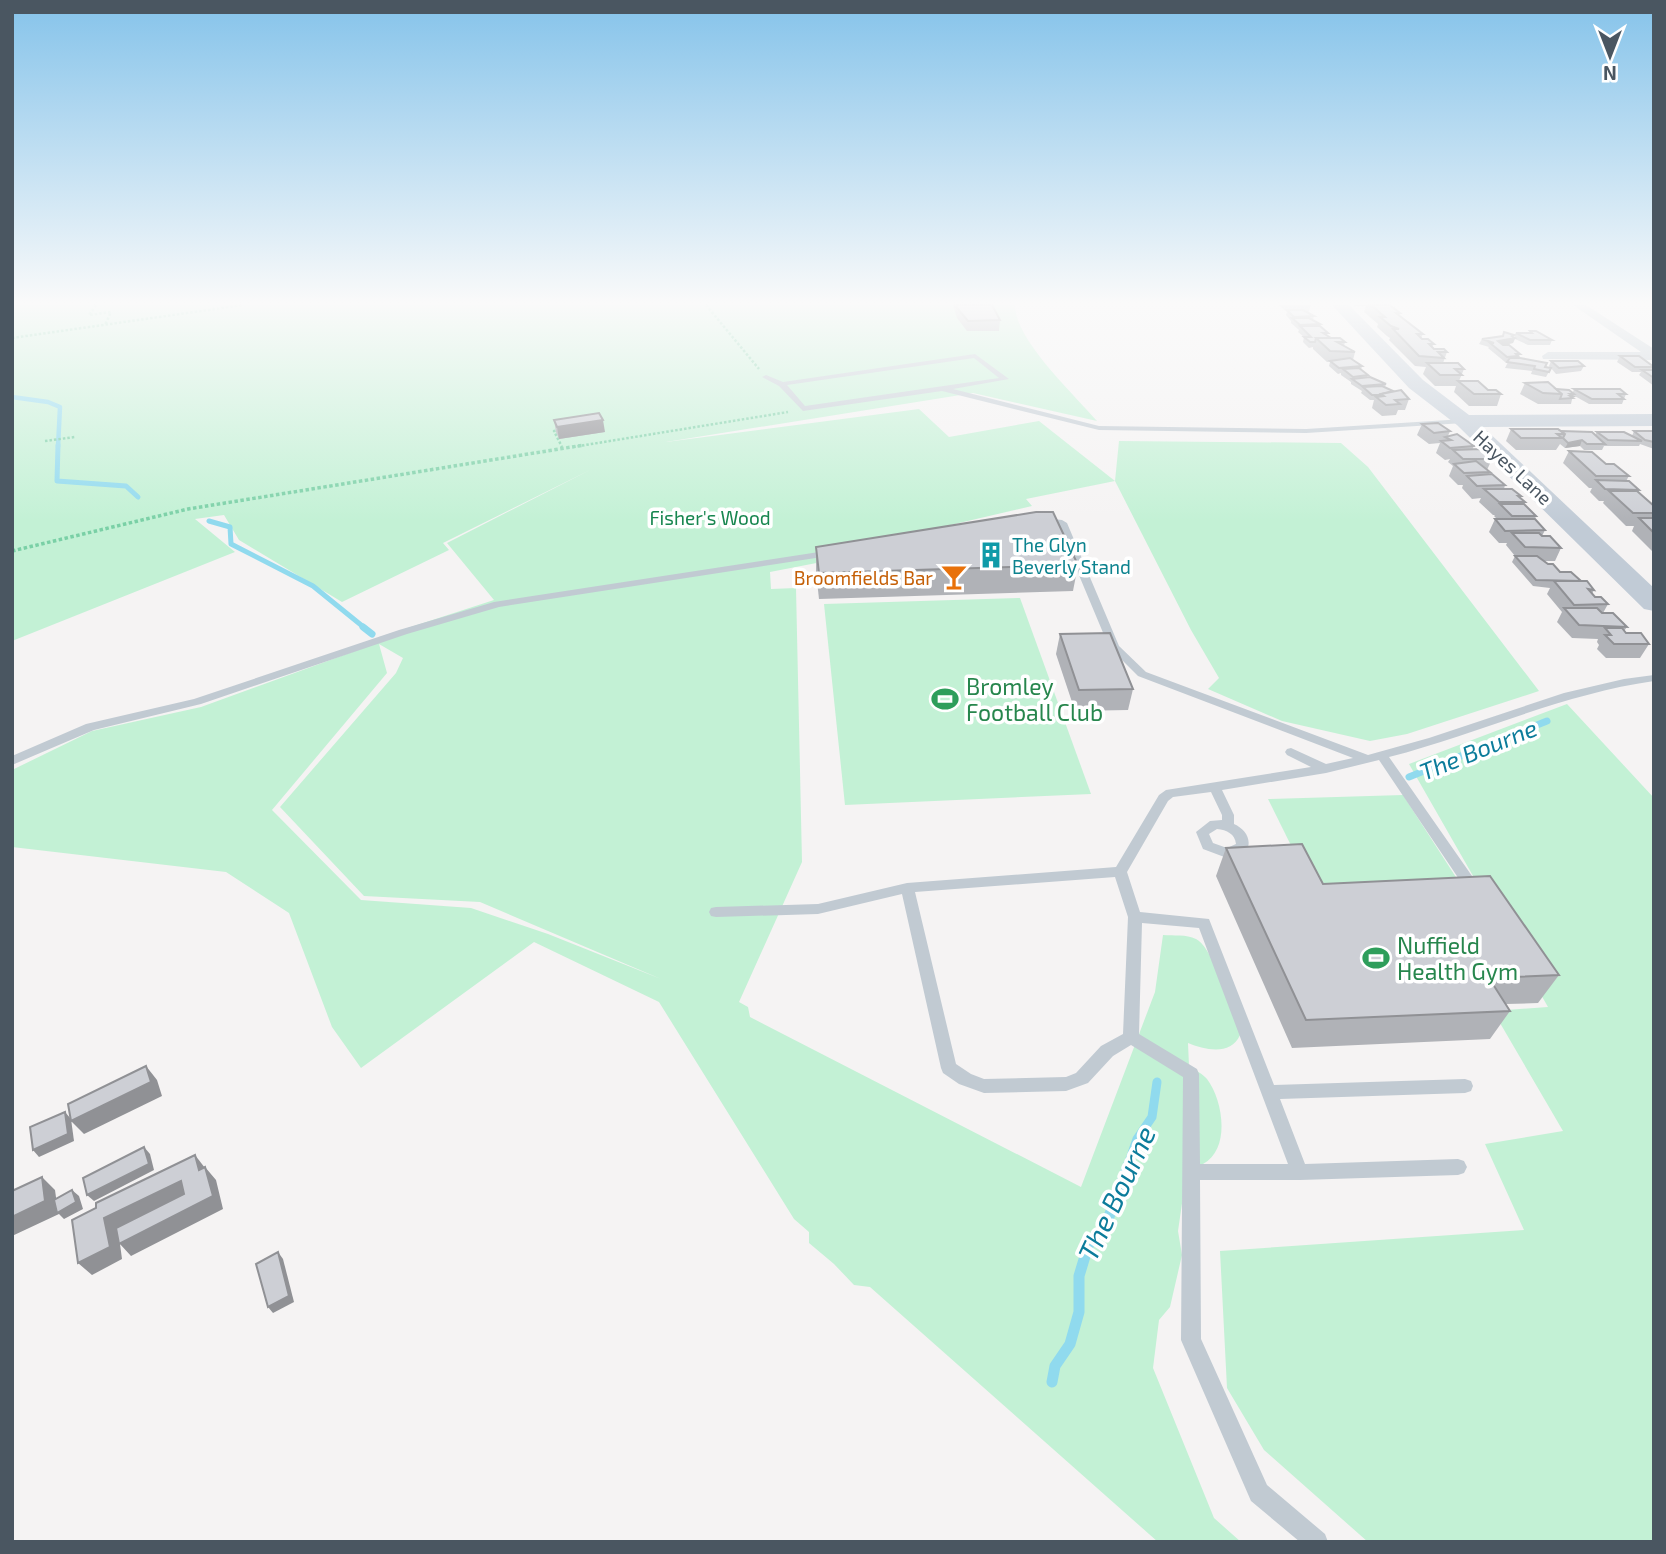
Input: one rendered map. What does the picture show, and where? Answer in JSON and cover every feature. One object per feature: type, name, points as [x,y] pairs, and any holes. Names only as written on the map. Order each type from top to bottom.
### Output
[{"type":"main road","name":"Hayes Lane","points":[[1410,378],[1464,421],[1654,603]]},
{"type":"main road","points":[[1464,421],[1654,420]]},
{"type":"lane","points":[[767,378],[782,384],[803,409],[1005,379],[1003,378]]},
{"type":"lane","points":[[782,384],[827,378]]},
{"type":"lane","points":[[941,388],[1099,428],[1306,431],[1464,421]]},
{"type":"lane","points":[[1037,522],[1051,520],[1062,523],[1114,647],[1142,674],[1365,758]]},
{"type":"lane","points":[[12,761],[90,727],[197,702],[403,632],[498,604],[844,551]]},
{"type":"lane","points":[[1131,1037],[1136,917],[1120,872],[1163,798],[1170,793],[1326,769],[1432,741],[1581,690],[1654,678]]},
{"type":"lane","points":[[1291,752],[1326,769]]},
{"type":"lane","points":[[1381,754],[1481,900]]},
{"type":"lane","points":[[1215,788],[1228,815],[1228,826]]},
{"type":"lane","points":[[716,912],[818,909],[907,888],[1120,872]]},
{"type":"lane","points":[[907,888],[949,1068],[965,1079],[984,1086],[1066,1084],[1083,1078],[1107,1051],[1131,1037]]},
{"type":"lane","points":[[1136,917],[1204,923],[1300,1172]]},
{"type":"lane","points":[[1131,1037],[1191,1074],[1191,1340],[1259,1493],[1317,1542]]},
{"type":"lane","points":[[1269,1092],[1465,1086]]},
{"type":"lane","points":[[1193,1172],[1458,1167]]},
{"type":"path","points":[[12,551],[188,509],[803,409]]},
{"type":"path","points":[[562,447],[554,431],[566,429]]},
{"type":"path","points":[[606,432],[610,439]]},
{"type":"path","points":[[45,441],[75,438]]},
{"type":"green space","name":"Fisher's Wood","points":[[12,378],[1057,378],[1097,421],[973,393],[666,442],[919,409],[949,437],[1039,421],[1115,481],[1026,499],[1032,506],[882,541],[894,548],[770,572],[771,589],[796,588],[802,862],[739,1002],[748,1007],[750,1017],[1081,1187],[1155,992],[1163,935],[1188,936],[1203,945],[1216,968],[1240,1035],[1236,1042],[1224,1049],[1202,1048],[1188,1043],[1189,1066],[1207,1079],[1217,1099],[1222,1124],[1221,1136],[1212,1157],[1203,1164],[1187,1169],[1178,1231],[1182,1255],[1170,1307],[1159,1320],[1153,1368],[1214,1518],[1241,1542],[1158,1542],[870,1287],[854,1285],[809,1243],[809,1232],[794,1219],[659,1002],[534,942],[361,1068],[332,1027],[289,913],[226,872],[12,847],[12,770],[92,731],[201,707],[377,643],[380,637],[494,600],[447,543],[590,470],[443,543],[449,550],[342,602],[239,540],[224,515],[195,519],[235,552],[12,641]],"holes":[[[379,644],[403,658],[396,673],[280,807],[364,896],[480,902],[661,979],[548,934],[471,908],[361,900],[272,810],[387,673]]]},
{"type":"green space","points":[[1119,441],[1341,443],[1368,467],[1539,691],[1407,734],[1370,741],[1282,721],[1208,689],[1219,678],[1191,630],[1115,481]]},
{"type":"green space","name":"Bromley Football Club","points":[[1020,598],[1091,794],[845,805],[824,604]]},
{"type":"green space","points":[[1567,704],[1654,798],[1654,1542],[1368,1542],[1264,1450],[1227,1388],[1220,1251],[1524,1230],[1485,1144],[1563,1131],[1493,1011],[1548,1007],[1409,764]]},
{"type":"green space","points":[[1403,795],[1470,899],[1320,904],[1268,799]]},
{"type":"building","points":[[1371,378],[1386,384],[1362,386],[1352,379]]},
{"type":"building","points":[[1458,381],[1478,381],[1488,390],[1496,390],[1501,394],[1474,394]]},
{"type":"building","points":[[1548,382],[1562,394],[1543,393],[1525,383]]},
{"type":"building","points":[[1382,386],[1393,391],[1372,395],[1363,387]]},
{"type":"building","points":[[1556,389],[1569,390],[1574,394],[1570,394],[1573,398],[1560,399],[1562,394]]},
{"type":"building","points":[[1574,389],[1620,389],[1626,394],[1618,394],[1624,399],[1592,399]]},
{"type":"building","points":[[1401,390],[1409,399],[1395,400],[1400,404],[1386,405],[1376,397],[1384,396],[1381,394]]},
{"type":"building","points":[[599,413],[603,420],[557,427],[554,420]]},
{"type":"building","points":[[1438,423],[1450,431],[1434,433],[1422,424]]},
{"type":"building","points":[[1511,429],[1558,429],[1565,434],[1557,434],[1562,438],[1521,438]]},
{"type":"building","points":[[1561,431],[1592,432],[1605,444],[1587,444],[1582,440],[1568,443]]},
{"type":"building","points":[[1634,431],[1654,431],[1654,442],[1645,440]]},
{"type":"building","points":[[1597,432],[1624,432],[1642,441],[1608,440]]},
{"type":"building","points":[[1457,434],[1474,446],[1450,448],[1441,441],[1451,440],[1445,437]]},
{"type":"building","points":[[1481,449],[1492,459],[1463,459],[1453,450]]},
{"type":"building","points":[[1569,451],[1592,452],[1606,464],[1614,464],[1629,476],[1596,476]]},
{"type":"building","points":[[1476,461],[1490,472],[1464,473],[1454,464]]},
{"type":"building","points":[[1492,474],[1505,485],[1477,486],[1467,476]]},
{"type":"building","points":[[1596,480],[1629,481],[1639,490],[1605,489]]},
{"type":"building","points":[[1484,489],[1512,489],[1525,502],[1499,502]]},
{"type":"building","points":[[1609,491],[1637,491],[1654,506],[1654,513],[1633,513]]},
{"type":"building","points":[[1500,504],[1524,504],[1536,516],[1512,516]]},
{"type":"building","points":[[1036,512],[1053,512],[1078,565],[819,573],[816,547]]},
{"type":"building","points":[[1639,518],[1654,518],[1654,533]]},
{"type":"building","points":[[1495,519],[1535,519],[1545,530],[1505,531]]},
{"type":"building","points":[[1512,533],[1539,533],[1542,536],[1550,536],[1561,548],[1525,547]]},
{"type":"building","points":[[1515,556],[1537,556],[1548,564],[1553,564],[1560,572],[1571,572],[1581,581],[1536,580]]},
{"type":"building","points":[[1554,581],[1587,581],[1594,590],[1588,589],[1595,597],[1601,597],[1608,604],[1574,605]]},
{"type":"building","points":[[1564,608],[1597,608],[1602,613],[1613,613],[1627,627],[1579,625]]},
{"type":"building","points":[[1605,628],[1622,628],[1626,633],[1641,633],[1649,644],[1614,644],[1605,635],[1611,635]]},
{"type":"building","points":[[1110,633],[1133,689],[1079,690],[1060,634]]},
{"type":"building","points":[[1302,844],[1323,884],[1490,876],[1559,975],[1489,978],[1510,1011],[1306,1020],[1226,848]]},
{"type":"building","points":[[146,1066],[151,1082],[71,1121],[68,1104]]},
{"type":"building","points":[[65,1112],[68,1134],[33,1150],[30,1127]]},
{"type":"building","points":[[144,1147],[149,1164],[87,1195],[83,1178]]},
{"type":"building","points":[[195,1155],[199,1170],[205,1167],[213,1196],[119,1244],[116,1228],[184,1194],[181,1181],[104,1218],[110,1247],[78,1263],[72,1220],[96,1208],[96,1203]]},
{"type":"building","points":[[42,1177],[45,1201],[12,1217],[12,1191]]},
{"type":"building","points":[[72,1190],[76,1202],[57,1213],[54,1200]]},
{"type":"building","points":[[278,1252],[289,1296],[268,1307],[256,1264]]},
{"type":"waterway","points":[[12,397],[48,402],[60,407],[58,447]]},
{"type":"waterway","points":[[58,445],[57,481],[126,486],[138,497]]},
{"type":"waterway","points":[[209,521],[230,527],[231,544],[313,586],[366,629]]},
{"type":"waterway","points":[[363,627],[372,634]]},
{"type":"waterway","name":"The Bourne","points":[[1409,777],[1547,721]]},
{"type":"waterway","name":"The Bourne","points":[[1128,1165],[1137,1139],[1152,1117],[1157,1082]]},
{"type":"waterway","name":"The Bourne","points":[[1052,1382],[1055,1366],[1070,1344],[1079,1312],[1079,1276],[1089,1243],[1105,1227],[1129,1164]]},
{"type":"place","name":"The Glyn Beverly Stand","points":[[991,555]]},
{"type":"place","name":"Broomfields Bar","points":[[954,577]]},
{"type":"place","name":"Bromley Football Club","points":[[945,699]]},
{"type":"place","name":"Nuffield Health Gym","points":[[1376,958]]}]
